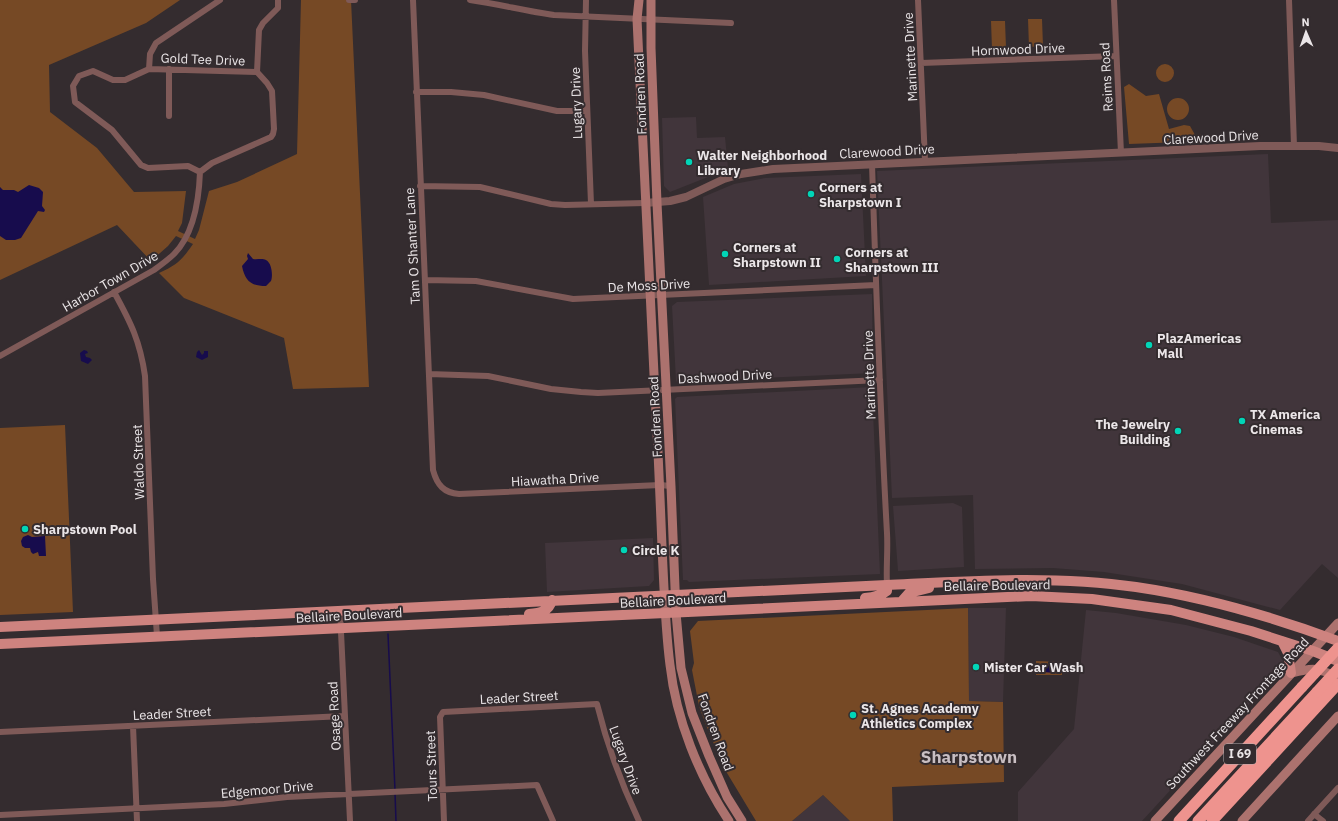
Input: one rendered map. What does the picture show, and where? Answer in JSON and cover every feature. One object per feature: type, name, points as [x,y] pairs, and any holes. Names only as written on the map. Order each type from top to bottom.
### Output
[{"type":"highway","name":"I 69","points":[[1179,821],[1338,648]]},
{"type":"highway","points":[[1198,821],[1338,669]]},
{"type":"highway","name":"I 69","points":[[1212,821],[1338,684]]},
{"type":"main road","name":"Fondren Road","points":[[639,0],[637,19],[645,203],[660,485],[664,595],[670,667],[680,716],[688,738],[716,802],[729,821]]},
{"type":"main road","name":"Fondren Road","points":[[651,0],[650,19],[657,203],[675,594],[681,668],[692,713],[709,756],[727,797],[742,821]]},
{"type":"main road","name":"Bellaire Boulevard","points":[[0,627],[675,594],[942,582],[1040,580],[1093,582],[1136,587],[1201,600],[1243,610],[1338,641]]},
{"type":"main road","points":[[901,602],[909,593],[937,586],[942,582]]},
{"type":"main road","points":[[831,605],[845,599],[876,597],[887,590],[888,585]]},
{"type":"main road","name":"Bellaire Boulevard","points":[[0,644],[1024,596],[1092,599],[1171,610],[1251,631],[1338,661]]},
{"type":"main road","points":[[499,621],[513,615],[541,613],[550,606],[552,600]]},
{"type":"main road","points":[[436,606],[437,624]]},
{"type":"main road","name":"Southwest Freeway Frontage Road","points":[[1155,821],[1338,623]]},
{"type":"main road","points":[[1282,641],[1288,653],[1291,673],[1310,668],[1319,669],[1338,676]]},
{"type":"main road","points":[[680,716],[692,713]]},
{"type":"main road","points":[[1242,821],[1338,716]]},
{"type":"street","points":[[220,0],[156,43],[150,54],[149,69],[125,80],[113,80],[93,71],[79,76],[73,86],[75,102],[112,130],[141,165],[148,168],[191,167],[200,172],[212,163],[271,137],[273,134],[272,91],[267,82],[257,72],[259,30],[263,23],[278,8],[278,0]]},
{"type":"street","points":[[349,0],[354,0]]},
{"type":"street","name":"Tam O Shanter Lane","points":[[413,0],[433,470],[435,478],[441,488]]},
{"type":"street","points":[[470,0],[499,4],[528,12],[554,15],[731,22]]},
{"type":"street","name":"Lugary Drive","points":[[586,0],[585,51],[591,204]]},
{"type":"street","name":"Marinette Drive","points":[[918,0],[925,161]]},
{"type":"street","name":"Reims Road","points":[[1114,0],[1121,153]]},
{"type":"street","points":[[1289,0],[1294,146]]},
{"type":"street","name":"Hornwood Drive","points":[[921,63],[1116,56]]},
{"type":"street","name":"Gold Tee Drive","points":[[149,69],[257,72]]},
{"type":"street","points":[[169,116],[170,69]]},
{"type":"street","points":[[416,92],[451,92],[484,95],[557,111],[587,111]]},
{"type":"street","name":"Clarewood Drive","points":[[420,186],[480,187],[551,204],[564,205],[657,203],[686,197],[724,179],[741,174],[773,169],[925,161],[1294,146],[1338,148]]},
{"type":"street","name":"Marinette Drive","points":[[872,164],[888,546],[886,569],[888,585]]},
{"type":"street","name":"Harbor Town Drive","points":[[0,356],[166,261],[180,248],[189,230],[200,187],[200,172]]},
{"type":"street","name":"De Moss Drive","points":[[425,280],[476,281],[573,299],[876,285]]},
{"type":"street","name":"Waldo Street","points":[[114,292],[134,330],[139,345],[145,376],[153,579],[157,636]]},
{"type":"street","name":"Dashwood Drive","points":[[429,374],[488,376],[551,389],[581,392],[666,390],[880,380]]},
{"type":"street","name":"Hiawatha Drive","points":[[441,488],[447,492],[459,494],[660,485],[671,486]]},
{"type":"street","name":"Osage Road","points":[[340,611],[350,821]]},
{"type":"street","name":"Lugary Drive","points":[[597,704],[624,791],[639,821]]},
{"type":"street","name":"Leader Street","points":[[443,712],[597,704]]},
{"type":"street","name":"Tours Street","points":[[443,712],[440,718],[444,821]]},
{"type":"street","name":"Leader Street","points":[[0,732],[344,716]]},
{"type":"street","points":[[133,726],[137,821]]},
{"type":"street","name":"Edgemoor Drive","points":[[0,815],[224,804],[286,797],[537,785],[552,821]]},
{"type":"street","points":[[1308,821],[1338,788]]},
{"type":"street","points":[[1314,814],[1323,821]]},
{"type":"shaded area","points":[[0,0],[180,0],[146,23],[49,65],[50,112],[97,148],[134,192],[186,191],[182,223],[178,231],[195,239],[199,230],[209,191],[237,182],[297,154],[301,0],[351,0],[369,387],[293,389],[284,338],[184,298],[159,273],[179,262],[193,244],[176,236],[168,246],[151,261],[117,225],[0,280]]},
{"type":"shaded area","points":[[1028,19],[1042,19],[1043,46],[1029,47]]},
{"type":"shaded area","points":[[991,21],[1005,21],[1006,48],[992,49]]},
{"type":"shaded area","points":[[1161,64],[1169,64],[1174,69],[1172,80],[1169,82],[1161,82],[1156,77],[1156,69]]},
{"type":"shaded area","points":[[1129,84],[1146,96],[1159,94],[1169,129],[1184,125],[1190,126],[1195,135],[1210,134],[1211,141],[1129,144],[1124,87]]},
{"type":"shaded area","points":[[1178,98],[1182,99],[1188,105],[1188,113],[1182,119],[1178,120],[1174,119],[1168,113],[1167,109],[1168,105],[1174,99]]},
{"type":"shaded area","points":[[696,117],[697,138],[725,137],[728,168],[670,192],[664,186],[662,118]]},
{"type":"shaded area","name":"PlazAmericas Mall","points":[[1268,154],[1271,223],[1338,220],[1338,578],[1322,564],[1280,610],[1182,584],[1104,572],[1053,568],[975,569],[973,495],[892,498],[877,171]]},
{"type":"shaded area","points":[[861,174],[866,276],[709,285],[703,197],[734,184],[765,178]]},
{"type":"shaded area","points":[[29,185],[39,188],[43,192],[42,206],[45,210],[44,212],[38,211],[21,238],[6,240],[0,236],[0,187],[3,190],[14,190],[18,192]]},
{"type":"shaded area","points":[[248,253],[253,259],[264,259],[270,264],[272,279],[266,286],[253,284],[247,279],[242,266],[248,259]]},
{"type":"shaded area","points":[[872,294],[873,373],[677,382],[676,380],[672,306],[677,302]]},
{"type":"shaded area","points":[[84,350],[88,353],[85,354],[86,357],[92,360],[88,364],[81,361],[80,353]]},
{"type":"shaded area","points":[[199,350],[202,355],[204,351],[208,351],[208,357],[202,360],[196,357]]},
{"type":"shaded area","points":[[872,387],[880,574],[689,582],[687,580],[683,580],[675,399],[677,397]]},
{"type":"shaded area","points":[[65,425],[73,612],[0,615],[0,428]]},
{"type":"shaded area","points":[[953,503],[962,507],[964,567],[898,571],[893,506]]},
{"type":"shaded area","points":[[28,535],[32,537],[45,536],[46,556],[39,556],[38,552],[33,554],[30,548],[25,548],[22,546],[21,541],[23,537]]},
{"type":"shaded area","points":[[653,538],[654,580],[649,586],[547,592],[545,543]]},
{"type":"shaded area","points":[[968,608],[1006,608],[1003,702],[969,701]]},
{"type":"shaded area","name":"St. Agnes Academy Athletics Complex","points":[[968,608],[969,701],[1003,702],[1004,782],[892,787],[893,821],[850,821],[823,795],[792,821],[756,821],[724,768],[699,706],[692,670],[694,663],[690,631],[698,621]]},
{"type":"shaded area","points":[[1086,610],[1116,613],[1186,625],[1234,637],[1278,652],[1284,663],[1279,672],[1142,821],[1018,821],[1018,792],[1074,729]]},
{"type":"shaded area","points":[[1036,661],[1062,662],[1062,675],[1036,675]]},
{"type":"shaded area","points":[[1043,665],[1056,666],[1056,673],[1042,672]]},
{"type":"shaded area","points":[[823,795],[850,821],[792,821]]},
{"type":"waterway","points":[[388,634],[395,790]]},
{"type":"waterway","points":[[395,793],[396,821]]},
{"type":"place","name":"Walter Neighborhood Library","points":[[689,162]]},
{"type":"place","name":"Corners at Sharpstown I","points":[[811,194]]},
{"type":"place","name":"Corners at Sharpstown II","points":[[725,254]]},
{"type":"place","name":"Corners at Sharpstown III","points":[[837,259]]},
{"type":"place","name":"PlazAmericas Mall","points":[[1149,345]]},
{"type":"place","name":"TX America Cinemas","points":[[1242,421]]},
{"type":"place","name":"The Jewelry Building","points":[[1178,431]]},
{"type":"place","name":"Sharpstown Pool","points":[[25,529]]},
{"type":"place","name":"Circle K","points":[[624,550]]},
{"type":"place","name":"Mister Car Wash","points":[[976,667]]},
{"type":"place","name":"St. Agnes Academy Athletics Complex","points":[[853,715]]},
{"type":"district","name":"Sharpstown","points":[[969,757]]}]
